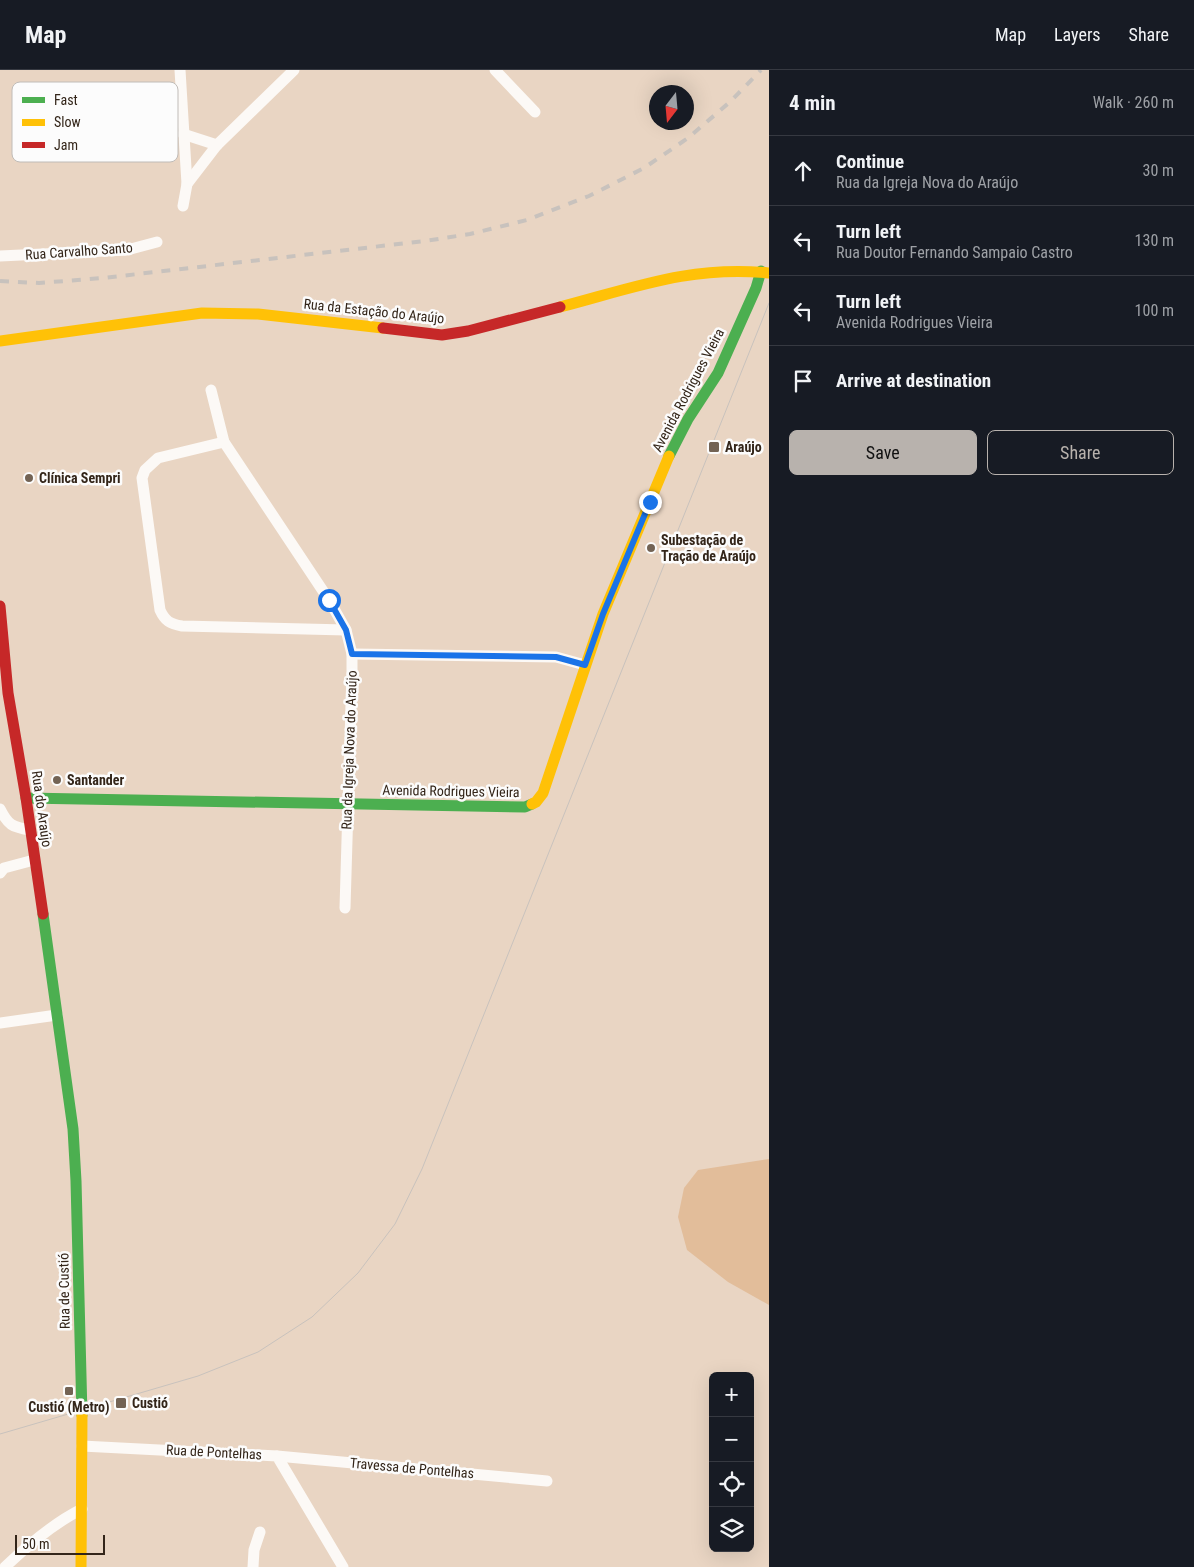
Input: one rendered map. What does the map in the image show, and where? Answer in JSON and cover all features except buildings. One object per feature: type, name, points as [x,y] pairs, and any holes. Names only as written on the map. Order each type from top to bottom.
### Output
[{"type":"street","points":[[180,70],[187,184],[183,206]]},
{"type":"street","points":[[187,184],[216,145],[294,70]]},
{"type":"street","points":[[496,70],[535,112]]},
{"type":"street","points":[[183,134],[216,145]]},
{"type":"street","name":"Rua Carvalho Santo","points":[[0,256],[127,250],[157,242]]},
{"type":"street","name":"Rua da Estação do Araújo","points":[[0,341],[202,313],[258,314],[442,335],[468,331],[653,282],[694,274],[747,269],[765,272]]},
{"type":"street","name":"Avenida Rodrigues Vieira","points":[[26,798],[525,807],[536,802],[543,794],[603,614],[672,450],[688,419],[718,373],[765,272]]},
{"type":"street","name":"Rua da Igreja Nova do Araújo","points":[[211,390],[224,442],[329,600],[346,630],[352,654],[345,908]]},
{"type":"street","points":[[224,442],[158,458],[145,470],[142,478],[160,610],[163,618],[171,625],[182,626],[346,630]]},
{"type":"street","name":"Rua do Araújo","points":[[0,606],[8,693],[26,798],[57,1015]]},
{"type":"street","points":[[352,654],[556,657],[585,665]]},
{"type":"street","points":[[0,809],[8,824],[30,830]]},
{"type":"street","points":[[0,873],[4,868],[34,860]]},
{"type":"street","points":[[0,1024],[57,1015]]},
{"type":"street","name":"Rua de Custió","points":[[57,1015],[73,1129],[76,1172],[82,1441],[81,1567]]},
{"type":"street","name":"Rua de Pontelhas","points":[[82,1441],[277,1456],[343,1567]]},
{"type":"street","name":"Travessa de Pontelhas","points":[[277,1456],[547,1481]]},
{"type":"street","points":[[5,1567],[18,1554],[64,1518],[82,1508]]},
{"type":"street","points":[[253,1567],[254,1550],[260,1532]]},
{"type":"shaded area","points":[[769,1159],[769,1305],[728,1282],[687,1250],[678,1217],[684,1188],[698,1170]]},
{"type":"tram line","points":[[0,1434],[198,1376],[258,1352],[312,1317],[358,1273],[395,1224],[422,1169],[769,303]]},
{"type":"railway","points":[[0,281],[39,283],[103,278],[425,241],[470,234],[527,220],[589,196],[644,168],[688,138],[731,101],[761,70]]},
{"type":"traffic: fast","points":[[669,456],[688,419],[718,373],[756,288],[761,271]]},
{"type":"traffic: fast","points":[[26,798],[525,807],[532,804]]},
{"type":"traffic: fast","points":[[43,914],[73,1129],[82,1415]]},
{"type":"traffic: slow","points":[[560,307],[688,275],[741,271],[769,273]]},
{"type":"traffic: slow","points":[[0,341],[202,313],[258,314],[383,328]]},
{"type":"traffic: slow","points":[[532,804],[543,793],[603,614],[669,456]]},
{"type":"traffic: slow","points":[[81,1567],[82,1415]]},
{"type":"traffic: jam","points":[[383,328],[442,335],[468,331],[560,307]]},
{"type":"traffic: jam","points":[[0,606],[8,693],[43,914]]},
{"type":"place","name":"Araújo","points":[[714,447]]},
{"type":"place","name":"Clínica Sempri","points":[[29,478]]},
{"type":"place","name":"Subestação de Tração de Araújo","points":[[651,548]]},
{"type":"place","name":"Santander","points":[[57,780]]},
{"type":"place","name":"Custió (Metro)","points":[[69,1391]]},
{"type":"place","name":"Custió","points":[[121,1403]]},
{"type":"route","points":[[329,600],[346,630],[352,654],[556,657],[585,665],[603,614],[650,502]]}]
